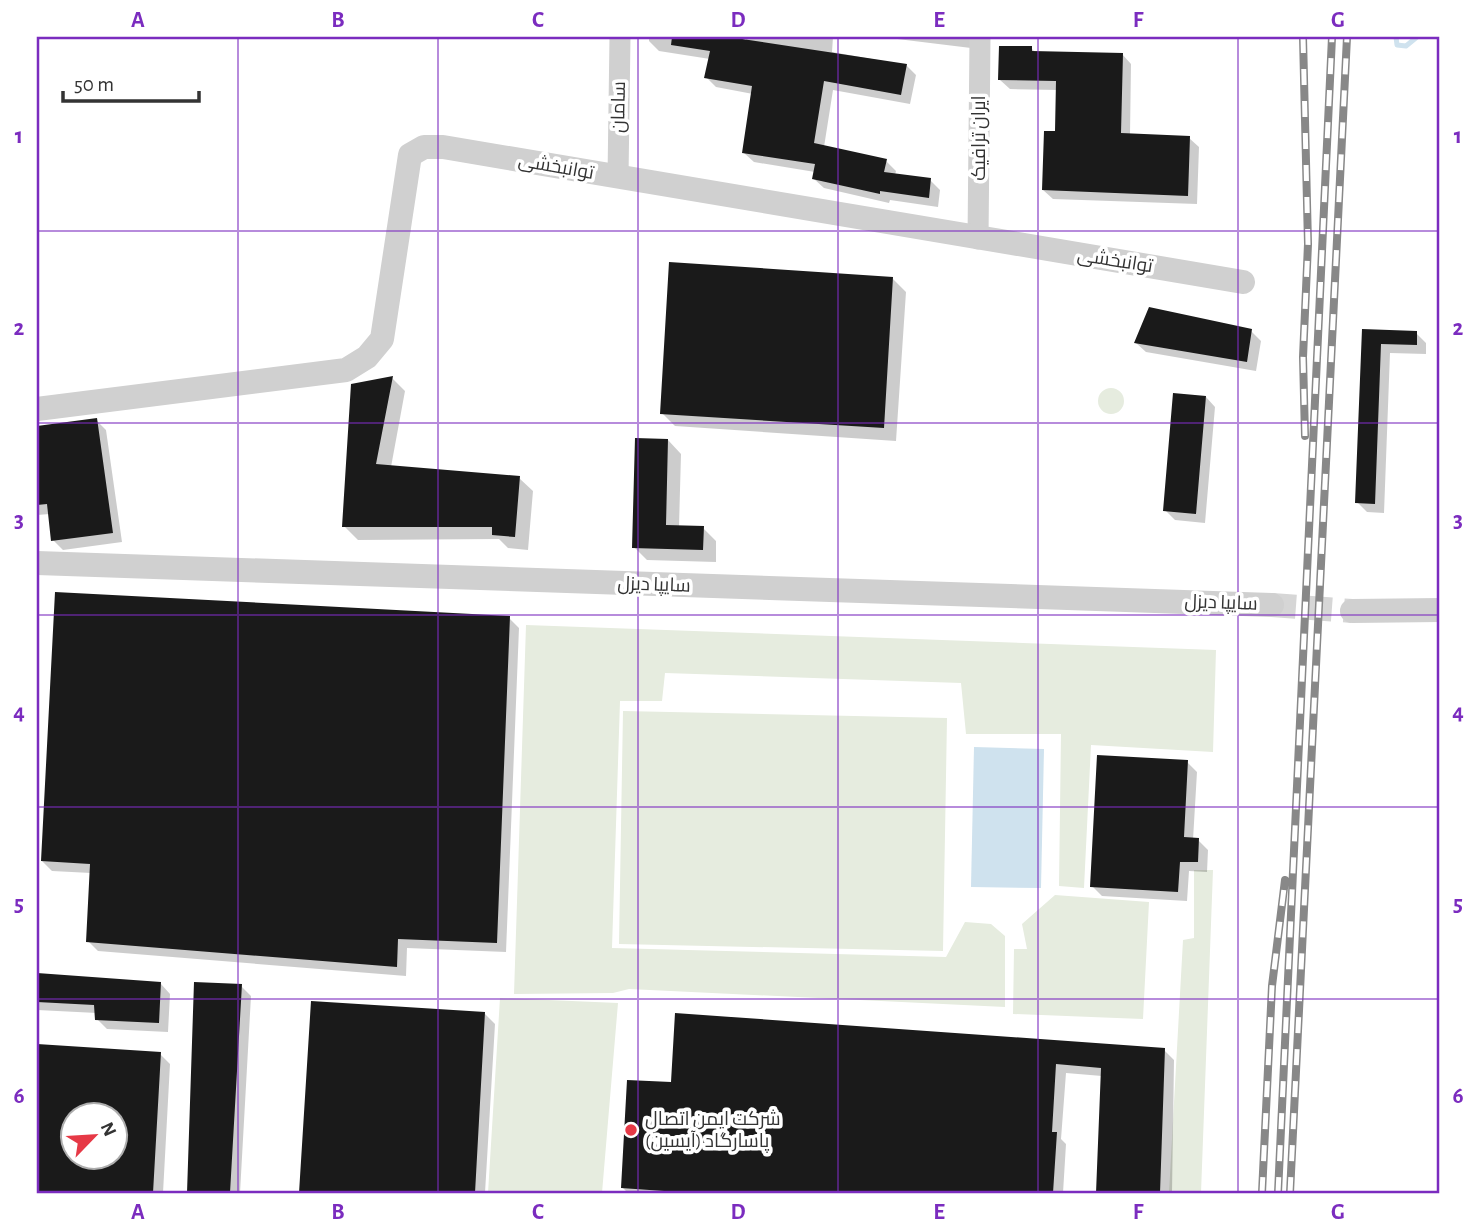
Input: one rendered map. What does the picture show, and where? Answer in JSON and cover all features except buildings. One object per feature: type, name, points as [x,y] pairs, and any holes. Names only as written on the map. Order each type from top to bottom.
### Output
[{"type":"street","name":"سامان","points":[[618,177],[620,37]]},
{"type":"street","name":"ایران ترافیک","points":[[978,239],[979,37]]},
{"type":"street","name":"توانبخشی","points":[[37,408],[345,370],[367,357],[382,339],[410,155],[424,147],[443,147],[1243,282]]},
{"type":"street","name":"سایپا دیزل","points":[[37,563],[1272,605]]},
{"type":"street","points":[[1352,611],[1440,610]]},
{"type":"shaded area","points":[[1111,388],[1121,391],[1124,401],[1121,411],[1111,414],[1101,411],[1098,401],[1101,391]]},
{"type":"shaded area","points":[[526,625],[1216,650],[1213,752],[1091,745],[1084,888],[1059,886],[1061,734],[966,734],[961,683],[665,673],[662,701],[620,701],[612,948],[946,957],[965,922],[991,924],[1005,936],[1005,1007],[629,989],[613,993],[514,994]]},
{"type":"shaded area","points":[[623,711],[947,718],[943,951],[619,944]]},
{"type":"shaded area","points":[[1194,870],[1213,870],[1201,1193],[1169,1193],[1183,940],[1194,938]]},
{"type":"shaded area","points":[[1055,895],[1149,902],[1143,1019],[1013,1014],[1014,949],[1027,949],[1022,924]]},
{"type":"shaded area","points":[[500,998],[618,1003],[602,1193],[488,1193]]},
{"type":"water","points":[[974,747],[1044,749],[1041,888],[971,887]]},
{"type":"waterway","points":[[1396,37],[1397,45],[1406,46],[1417,37]]},
{"type":"tunnel","points":[[1272,605],[1352,611]]},
{"type":"railway","points":[[1303,37],[1308,244],[1303,357],[1305,436]]},
{"type":"railway","points":[[1278,1193],[1332,37]]},
{"type":"railway","points":[[1290,1193],[1347,37]]},
{"type":"railway","points":[[1262,1193],[1272,986],[1285,880]]},
{"type":"place","name":"شرکت ایمن اتصال پاسارگاد (آیسین)","points":[[631,1130]]}]
